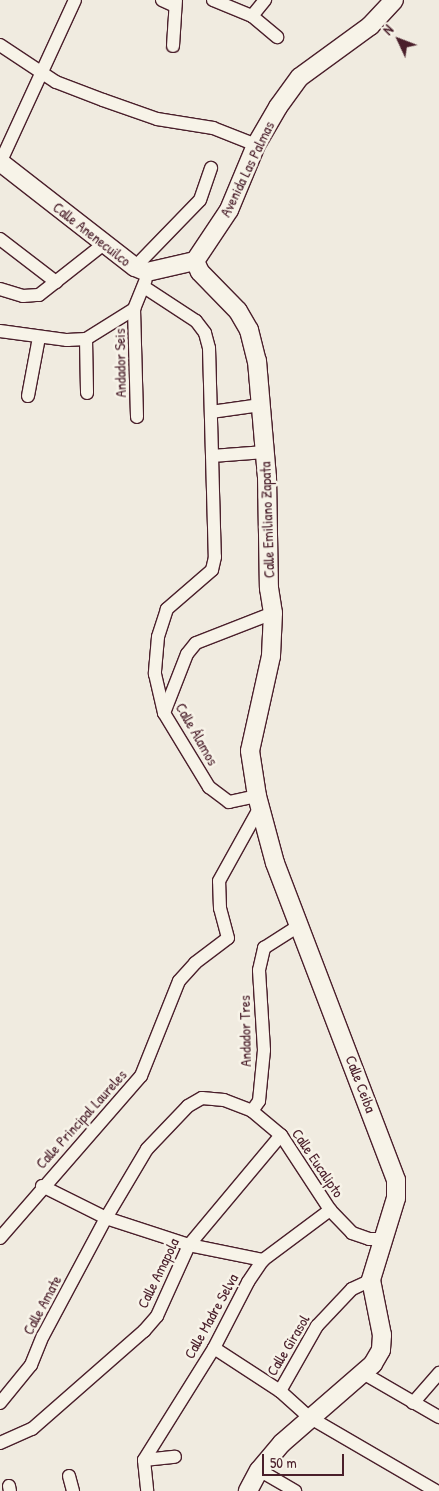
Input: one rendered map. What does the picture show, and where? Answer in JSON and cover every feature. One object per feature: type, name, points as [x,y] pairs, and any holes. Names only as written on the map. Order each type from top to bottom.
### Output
[{"type":"street","points":[[0,162],[43,74],[75,0]]},
{"type":"street","points":[[162,0],[176,3],[173,46]]},
{"type":"street","points":[[213,0],[252,16],[277,37]]},
{"type":"street","points":[[252,16],[265,0]]},
{"type":"street","name":"Avenida Las Palmas","points":[[195,261],[229,210],[256,145],[278,107],[300,77],[370,26],[394,0]]},
{"type":"street","points":[[0,46],[56,82],[157,119],[213,128],[256,145]]},
{"type":"street","name":"Calle Anenecuilco","points":[[0,162],[105,243],[142,276],[195,261]]},
{"type":"street","points":[[0,331],[39,337],[86,339],[134,308],[142,276],[200,200],[211,168]]},
{"type":"street","points":[[0,240],[56,282]]},
{"type":"street","points":[[0,289],[32,297],[56,282],[105,243]]},
{"type":"street","name":"Calle Emiliano Zapata","points":[[195,261],[200,272],[229,299],[249,330],[258,362],[265,452],[269,588],[273,613],[272,656],[250,750],[258,801]]},
{"type":"street","name":"Calle Álamos","points":[[142,276],[196,321],[205,333],[209,348],[215,557],[212,570],[179,596],[167,609],[158,636],[155,674],[164,713],[209,787],[218,796],[229,802],[258,801]]},
{"type":"street","name":"Andador Seis","points":[[134,308],[137,417]]},
{"type":"street","points":[[28,396],[39,337]]},
{"type":"street","points":[[86,339],[87,393]]},
{"type":"street","points":[[211,412],[261,405]]},
{"type":"street","points":[[212,456],[265,452]]},
{"type":"street","points":[[164,713],[187,654],[196,642],[273,613]]},
{"type":"street","name":"Calle Ceiba","points":[[258,801],[275,863],[396,1180],[396,1198],[370,1280],[382,1335],[381,1350],[374,1364],[363,1372]]},
{"type":"street","name":"Calle Principal Laureles","points":[[0,1238],[42,1186],[141,1076],[179,980],[195,963],[228,938],[220,908],[219,880],[258,801]]},
{"type":"street","name":"Andador Tres","points":[[252,1110],[259,1102],[264,1050],[259,970],[264,948],[300,925]]},
{"type":"street","name":"Calle Eucalipto","points":[[106,1218],[147,1149],[188,1106],[202,1098],[224,1100],[252,1110],[281,1134],[330,1210],[352,1233],[369,1239],[383,1239]]},
{"type":"street","name":"Calle Amapola","points":[[0,1444],[32,1429],[144,1331],[157,1316],[189,1245],[281,1134]]},
{"type":"street","points":[[42,1186],[106,1218],[189,1245],[263,1260]]},
{"type":"street","name":"Calle Madre Selva","points":[[144,1460],[214,1348],[248,1282],[263,1260],[330,1210]]},
{"type":"street","name":"Calle Amate","points":[[0,1403],[31,1365],[43,1336],[106,1218]]},
{"type":"street","name":"Calle Girasol","points":[[280,1391],[316,1326],[352,1289],[370,1280]]},
{"type":"street","points":[[214,1348],[280,1391],[309,1417],[436,1491]]},
{"type":"street","points":[[248,1491],[259,1470],[309,1417],[363,1372],[439,1417]]},
{"type":"street","points":[[413,1403],[439,1373]]},
{"type":"street","points":[[146,1491],[144,1460],[175,1457]]},
{"type":"street","points":[[259,1470],[295,1491]]},
{"type":"street","points":[[69,1476],[72,1491]]}]
